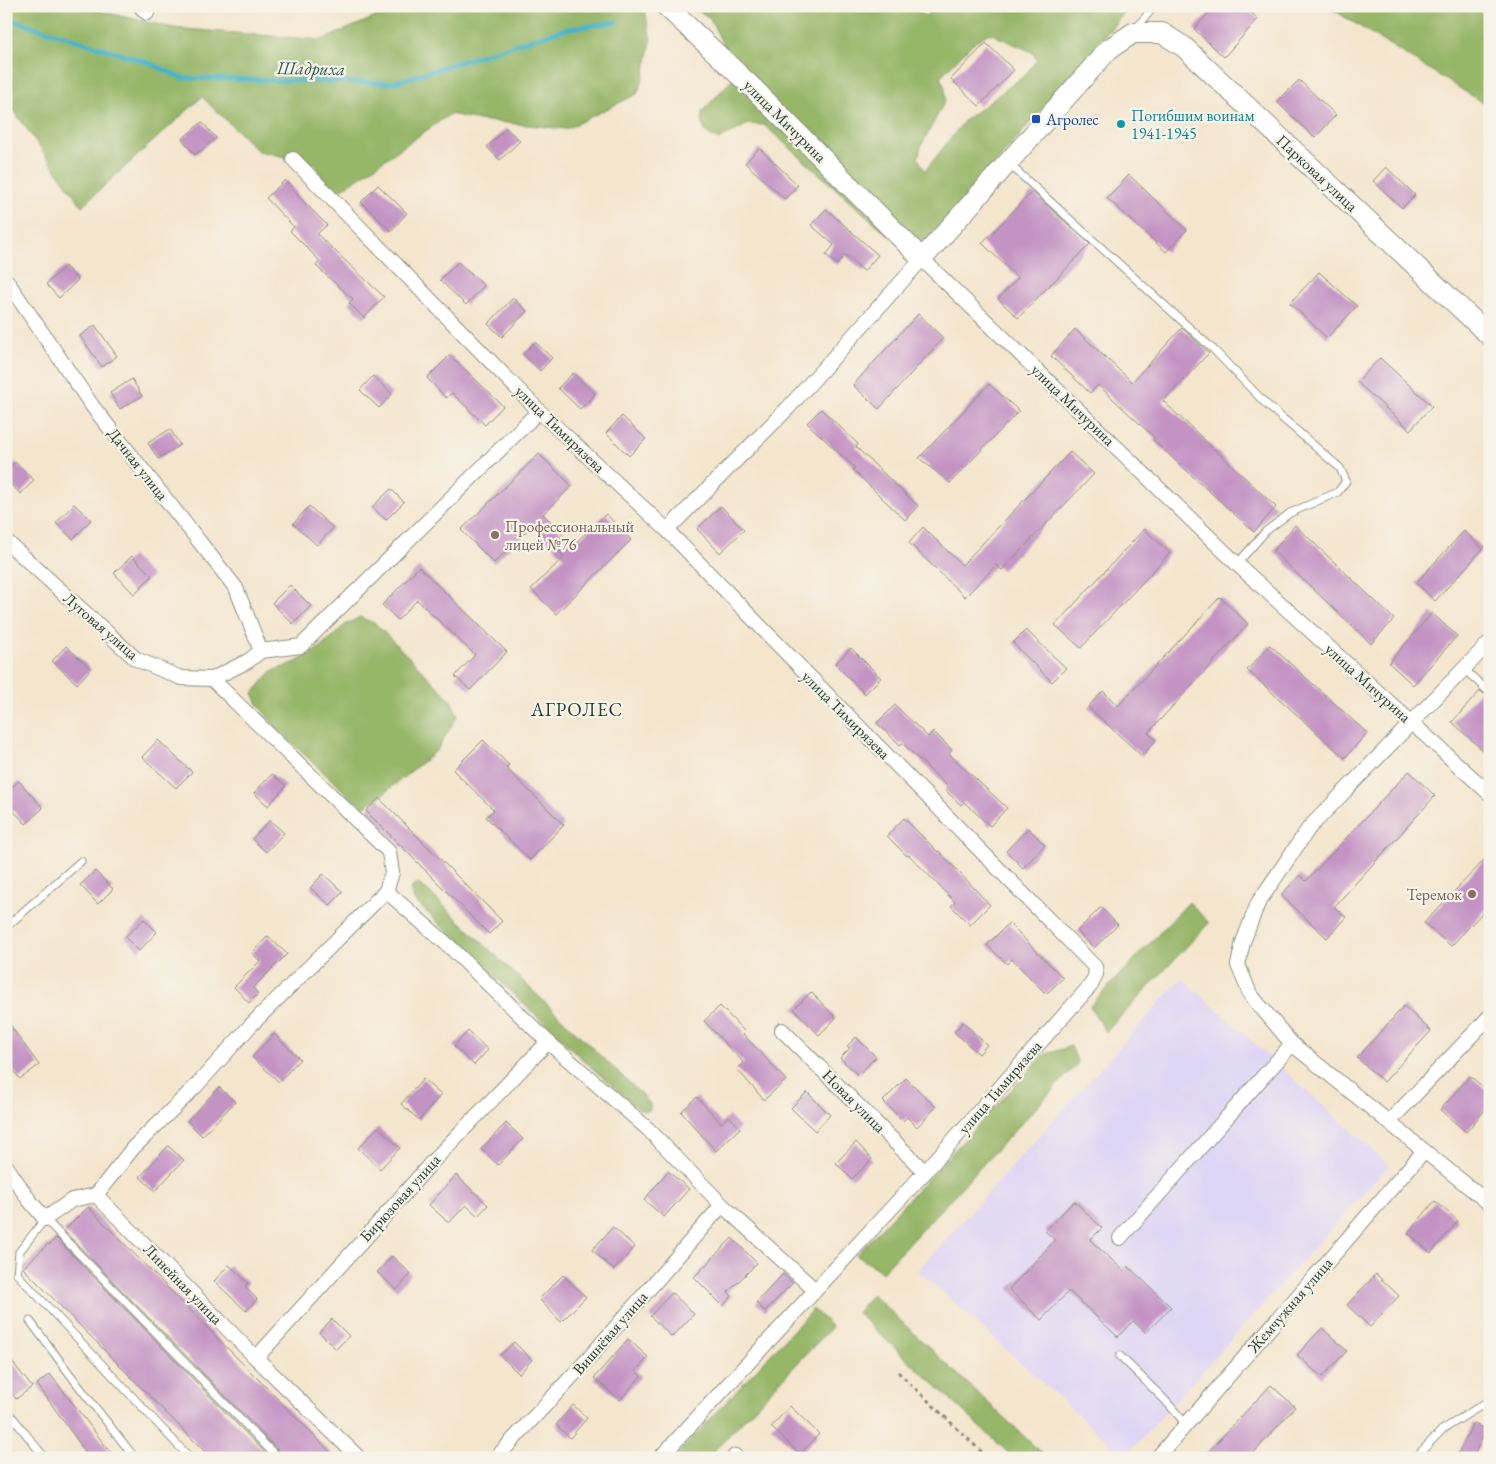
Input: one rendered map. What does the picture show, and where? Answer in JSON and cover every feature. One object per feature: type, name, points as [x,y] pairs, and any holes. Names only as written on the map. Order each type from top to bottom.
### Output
[{"type":"street","name":"улица Мичурина","points":[[666,6],[753,88],[922,259],[1237,564],[1490,794]]},
{"type":"street","points":[[667,530],[788,408],[1110,49],[1133,32]]},
{"type":"street","name":"Парковая улица","points":[[1133,32],[1162,33],[1184,48],[1490,336]]},
{"type":"street","name":"улица Тимирязева","points":[[293,159],[539,411],[667,530],[1095,967],[1096,974],[1090,985],[925,1172],[660,1458]]},
{"type":"street","name":"Дачная улица","points":[[6,280],[93,407],[236,588],[261,651]]},
{"type":"street","points":[[6,1166],[44,1219],[72,1200],[96,1195],[133,1148],[196,1086],[251,1025],[386,891],[392,873],[389,852],[212,680],[248,661],[261,651],[301,646],[539,411]]},
{"type":"street","name":"Луговая улица","points":[[6,541],[136,659],[180,678],[212,680]]},
{"type":"street","points":[[1490,642],[1309,828],[1258,903],[1243,942],[1238,965],[1250,994],[1292,1044],[1389,1122],[1423,1152],[1490,1204]]},
{"type":"street","points":[[386,891],[449,946],[548,1042],[648,1129],[722,1205],[815,1290]]},
{"type":"street","points":[[1389,1122],[1490,1016]]},
{"type":"street","name":"Новая улица","points":[[782,1030],[925,1172]]},
{"type":"street","name":"Бирюзовая улица","points":[[256,1358],[432,1162],[548,1042]]},
{"type":"street","points":[[1120,1238],[1292,1044]]},
{"type":"street","name":"Жемчужная улица","points":[[1157,1458],[1423,1152]]},
{"type":"street","name":"Линейная улица","points":[[96,1195],[256,1358],[360,1458]]},
{"type":"street","name":"Вишнёвая улица","points":[[496,1458],[589,1358],[722,1205]]},
{"type":"lane","points":[[1133,32],[1154,6]]},
{"type":"lane","points":[[1008,163],[1214,350],[1266,404],[1340,468],[1346,480],[1338,492],[1290,513],[1266,531],[1237,564]]},
{"type":"lane","points":[[1464,669],[1490,693]]},
{"type":"lane","points":[[6,927],[81,861]]},
{"type":"lane","points":[[190,1458],[17,1274],[19,1252],[44,1219],[278,1458]]},
{"type":"lane","points":[[30,1321],[135,1458]]},
{"type":"lane","points":[[1120,1356],[1164,1399],[1186,1424]]},
{"type":"lane","points":[[1415,1458],[1442,1430],[1490,1400]]},
{"type":"lane","points":[[6,1409],[45,1458]]},
{"type":"lane","points":[[1484,1458],[1490,1446]]},
{"type":"path","points":[[898,1372],[988,1458]]},
{"type":"shaded area","points":[[1182,978],[1389,1165],[1125,1457],[918,1270]]},
{"type":"green space","points":[[6,6],[78,6],[173,28],[322,40],[401,6],[641,6],[645,10],[651,41],[644,76],[637,94],[566,129],[479,120],[450,114],[334,195],[313,163],[258,151],[202,97],[82,206],[6,100]]},
{"type":"green space","points":[[691,6],[913,6],[925,16],[938,6],[1120,6],[1125,12],[914,258],[764,125],[748,124],[719,140],[704,130],[702,112],[737,74],[710,18]],"holes":[[[989,33],[1032,52],[1037,60],[1024,76],[965,120],[925,171],[918,158],[921,146],[945,101],[945,88],[940,77],[973,43]]]},
{"type":"green space","points":[[1327,6],[1490,6],[1490,107]]},
{"type":"green space","points":[[360,617],[376,624],[450,699],[458,715],[437,750],[377,799],[362,808],[278,730],[259,706],[253,693],[271,672],[296,662],[321,647],[345,625]]},
{"type":"green space","points":[[417,883],[427,890],[641,1094],[650,1104],[650,1110],[638,1109],[414,900],[410,889]]},
{"type":"green space","points":[[1189,902],[1209,923],[1106,1032],[1090,1006]]},
{"type":"green space","points":[[1071,1046],[1078,1063],[882,1272],[856,1255],[1044,1055]]},
{"type":"green space","points":[[872,1294],[1047,1458],[1014,1458],[857,1313]]},
{"type":"green space","points":[[813,1309],[832,1327],[707,1458],[674,1458]]},
{"type":"building","points":[[1215,6],[1244,6],[1258,19],[1224,57],[1194,29]]},
{"type":"building","points":[[986,43],[1014,70],[979,106],[951,79]]},
{"type":"building","points":[[1299,80],[1336,115],[1315,138],[1277,102]]},
{"type":"building","points":[[202,122],[216,138],[195,155],[182,139]]},
{"type":"building","points":[[506,128],[520,141],[500,160],[487,147]]},
{"type":"building","points":[[759,148],[798,185],[785,199],[745,163]]},
{"type":"building","points":[[1386,167],[1415,195],[1402,208],[1373,181]]},
{"type":"building","points":[[1129,175],[1187,230],[1166,252],[1107,198]]},
{"type":"building","points":[[285,180],[327,225],[317,234],[384,297],[364,318],[349,303],[353,299],[316,266],[320,261],[290,231],[294,227],[266,198]]},
{"type":"building","points":[[378,185],[407,213],[391,231],[361,202]]},
{"type":"building","points":[[1032,192],[1090,244],[1018,318],[998,299],[1018,278],[982,243]]},
{"type":"building","points":[[826,209],[878,255],[864,271],[845,255],[837,265],[826,255],[834,245],[811,225]]},
{"type":"building","points":[[458,262],[484,286],[466,305],[440,280]]},
{"type":"building","points":[[65,266],[78,280],[59,298],[46,284]]},
{"type":"building","points":[[1319,272],[1357,306],[1327,338],[1290,303]]},
{"type":"building","points":[[513,298],[527,311],[502,337],[488,324]]},
{"type":"building","points":[[918,314],[943,338],[879,409],[853,385]]},
{"type":"building","points":[[95,325],[117,356],[102,367],[80,336]]},
{"type":"building","points":[[1182,328],[1209,353],[1163,401],[1276,507],[1254,532],[1153,440],[1155,438],[1098,385],[1090,393],[1051,356],[1075,329],[1132,382]]},
{"type":"building","points":[[535,342],[552,358],[540,371],[523,354]]},
{"type":"building","points":[[450,355],[503,406],[485,425],[452,393],[446,398],[427,378]]},
{"type":"building","points":[[1380,358],[1432,406],[1410,430],[1357,382]]},
{"type":"building","points":[[573,373],[595,394],[580,409],[558,388]]},
{"type":"building","points":[[373,376],[392,394],[379,408],[360,390]]},
{"type":"building","points":[[132,379],[142,396],[120,409],[110,393]]},
{"type":"building","points":[[989,384],[1019,411],[950,483],[919,458]]},
{"type":"building","points":[[821,409],[858,444],[856,447],[918,506],[905,520],[853,470],[855,468],[807,423]]},
{"type":"building","points":[[622,416],[646,439],[629,456],[606,433]]},
{"type":"building","points":[[170,429],[180,445],[158,459],[148,443]]},
{"type":"building","points":[[1070,452],[1094,474],[1002,570],[996,565],[965,597],[909,543],[923,527],[962,565]]},
{"type":"building","name":"Профессиональный лицей №76","points":[[539,454],[572,486],[543,514],[573,545],[606,514],[631,540],[556,614],[531,589],[564,557],[533,525],[494,563],[461,530]]},
{"type":"building","points":[[15,462],[34,480],[21,494],[6,480],[6,471]]},
{"type":"building","points":[[391,489],[404,502],[386,520],[372,507]]},
{"type":"building","points":[[74,504],[91,520],[73,539],[56,523]]},
{"type":"building","points":[[309,506],[333,528],[317,545],[293,524]]},
{"type":"building","points":[[721,506],[744,530],[720,553],[697,529]]},
{"type":"building","points":[[1295,525],[1394,619],[1371,644],[1273,551]]},
{"type":"building","points":[[1144,529],[1170,553],[1081,648],[1055,625]]},
{"type":"building","points":[[1464,531],[1483,549],[1435,601],[1416,583]]},
{"type":"building","points":[[132,556],[152,576],[134,594],[114,573]]},
{"type":"building","points":[[419,567],[507,652],[470,690],[455,676],[475,655],[417,600],[398,620],[382,605]]},
{"type":"building","points":[[290,585],[311,606],[293,624],[272,603]]},
{"type":"building","points":[[1220,597],[1248,624],[1148,733],[1156,740],[1142,756],[1088,707],[1103,691],[1118,706]]},
{"type":"building","points":[[1432,613],[1457,636],[1413,685],[1389,663]]},
{"type":"building","points":[[1026,630],[1066,668],[1052,682],[1013,643]]},
{"type":"building","points":[[1270,645],[1367,733],[1345,758],[1247,670]]},
{"type":"building","points":[[66,646],[91,669],[77,684],[52,661]]},
{"type":"building","points":[[851,648],[881,678],[865,694],[835,664]]},
{"type":"building","points":[[1480,691],[1490,698],[1490,757],[1452,722]]},
{"type":"building","points":[[895,705],[928,737],[933,731],[952,750],[949,754],[1007,808],[990,826],[964,802],[961,805],[945,790],[948,787],[902,743],[900,745],[877,723]]},
{"type":"building","points":[[158,740],[192,772],[176,788],[142,757]]},
{"type":"building","points":[[483,740],[509,765],[506,768],[564,825],[530,860],[486,817],[494,810],[453,770]]},
{"type":"building","points":[[1409,771],[1435,796],[1334,907],[1346,917],[1327,938],[1281,895],[1300,875],[1306,881]]},
{"type":"building","points":[[272,774],[286,786],[268,806],[254,793]]},
{"type":"building","points":[[19,781],[43,808],[26,824],[6,803],[6,792]]},
{"type":"building","points":[[379,798],[502,921],[489,934],[366,811]]},
{"type":"building","points":[[904,818],[939,851],[990,905],[970,925],[951,906],[955,902],[909,855],[907,856],[887,836]]},
{"type":"building","points":[[270,820],[284,833],[266,852],[252,839]]},
{"type":"building","points":[[1028,828],[1045,845],[1023,868],[1006,851]]},
{"type":"building","points":[[1490,854],[1490,905],[1451,946],[1424,923]]},
{"type":"building","points":[[95,871],[113,889],[98,904],[80,885]]},
{"type":"building","points":[[323,874],[343,892],[330,905],[310,888]]},
{"type":"building","points":[[1101,907],[1118,925],[1094,948],[1077,931]]},
{"type":"building","points":[[144,919],[157,932],[139,951],[125,937]]},
{"type":"building","points":[[1009,923],[1063,978],[1046,994],[1012,959],[1007,964],[987,945]]},
{"type":"building","points":[[268,936],[287,954],[253,988],[258,994],[249,1003],[234,987],[260,961],[252,953]]},
{"type":"building","points":[[811,992],[836,1018],[819,1035],[794,1009]]},
{"type":"building","points":[[720,1006],[744,1031],[742,1033],[786,1080],[764,1100],[737,1069],[744,1063],[704,1021]]},
{"type":"building","points":[[1404,1006],[1431,1031],[1384,1082],[1357,1058]]},
{"type":"building","points":[[6,1020],[39,1065],[20,1079],[6,1060]]},
{"type":"building","points":[[963,1022],[987,1045],[979,1054],[954,1032]]},
{"type":"building","points":[[468,1031],[488,1050],[474,1065],[454,1046]]},
{"type":"building","points":[[274,1034],[300,1059],[279,1082],[252,1057]]},
{"type":"building","points":[[856,1037],[876,1057],[858,1075],[840,1058],[850,1048],[847,1046]]},
{"type":"building","points":[[1470,1076],[1490,1093],[1490,1104],[1466,1132],[1440,1110]]},
{"type":"building","points":[[906,1078],[936,1107],[917,1127],[907,1117],[903,1121],[883,1101]]},
{"type":"building","points":[[423,1079],[441,1095],[419,1120],[401,1104]]},
{"type":"building","points":[[219,1087],[235,1102],[202,1136],[187,1121]]},
{"type":"building","points":[[807,1092],[830,1115],[815,1131],[791,1108]]},
{"type":"building","points":[[697,1097],[721,1123],[729,1116],[740,1128],[716,1151],[681,1112]]},
{"type":"building","points":[[506,1123],[523,1139],[498,1165],[481,1149]]},
{"type":"building","points":[[378,1127],[400,1148],[380,1169],[358,1148]]},
{"type":"building","points":[[856,1142],[872,1159],[852,1179],[836,1163]]},
{"type":"building","points":[[168,1146],[184,1160],[155,1191],[140,1177]]},
{"type":"building","points":[[668,1171],[689,1189],[664,1217],[644,1200]]},
{"type":"building","points":[[456,1175],[488,1205],[478,1216],[466,1205],[449,1223],[429,1205]]},
{"type":"building","points":[[1074,1201],[1102,1228],[1090,1240],[1124,1271],[1128,1266],[1171,1307],[1146,1333],[1133,1321],[1118,1337],[1069,1291],[1041,1320],[1009,1289],[1055,1240],[1045,1231]]},
{"type":"building","points":[[1435,1201],[1458,1221],[1431,1253],[1408,1233]]},
{"type":"building","points":[[88,1207],[336,1458],[283,1458],[282,1454],[64,1231]]},
{"type":"building","points":[[613,1227],[635,1247],[614,1270],[592,1250]]},
{"type":"building","points":[[56,1238],[270,1458],[211,1458],[23,1268]]},
{"type":"building","points":[[732,1238],[757,1263],[728,1292],[732,1296],[723,1306],[694,1277]]},
{"type":"building","points":[[392,1256],[411,1274],[397,1290],[377,1272]]},
{"type":"building","points":[[229,1265],[248,1283],[245,1287],[257,1299],[246,1311],[214,1281]]},
{"type":"building","points":[[783,1274],[793,1283],[765,1311],[756,1303]]},
{"type":"building","points":[[1376,1274],[1399,1296],[1370,1327],[1347,1305]]},
{"type":"building","points":[[563,1275],[586,1297],[561,1322],[539,1299]]},
{"type":"building","points":[[672,1293],[694,1314],[672,1337],[650,1316]]},
{"type":"building","points":[[332,1319],[349,1336],[336,1349],[319,1332]]},
{"type":"building","points":[[1322,1328],[1347,1351],[1322,1377],[1297,1355]]},
{"type":"building","points":[[628,1339],[648,1357],[636,1371],[641,1376],[620,1400],[594,1378]]},
{"type":"building","points":[[514,1342],[532,1360],[519,1374],[500,1355]]},
{"type":"building","points":[[6,1354],[32,1387],[16,1399],[6,1387]]},
{"type":"building","points":[[50,1374],[115,1458],[90,1458],[37,1384]]},
{"type":"building","points":[[1271,1385],[1295,1407],[1249,1458],[1202,1458]]},
{"type":"building","points":[[573,1405],[587,1418],[570,1438],[556,1425]]},
{"type":"building","points":[[790,1406],[819,1434],[800,1454],[771,1427]]},
{"type":"building","points":[[1473,1423],[1486,1430],[1473,1458],[1456,1458]]},
{"type":"waterway","name":"Шадриха","points":[[6,18],[147,62],[182,78],[392,83],[565,29],[616,22]]},
{"type":"place","name":"Агролес","points":[[1036,119]]},
{"type":"place","name":"Погибшим воинам 1941-1945","points":[[1121,124]]},
{"type":"place","name":"Профессиональный лицей №76","points":[[495,535]]},
{"type":"place","name":"Теремок","points":[[1472,894]]},
{"type":"district","name":"АГРОЛЕС","points":[[577,709]]}]
